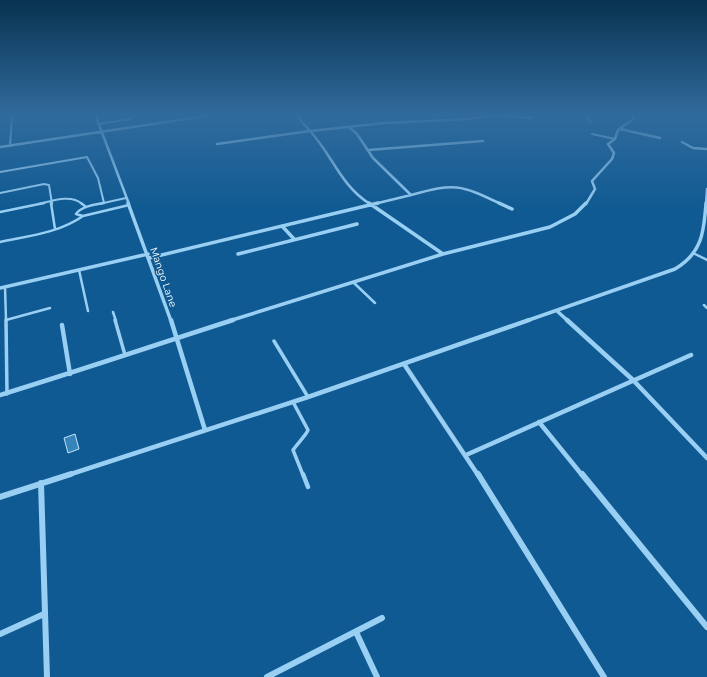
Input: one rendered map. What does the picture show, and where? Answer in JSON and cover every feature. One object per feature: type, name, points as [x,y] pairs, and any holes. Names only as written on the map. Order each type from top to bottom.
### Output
[{"type":"street","points":[[0,147],[10,146]]},
{"type":"street","name":"Mango Lane","points":[[106,146],[149,256],[178,339],[205,430]]},
{"type":"street","points":[[323,146],[347,186],[370,206],[384,213],[443,254]]},
{"type":"street","points":[[365,146],[398,184],[412,195]]},
{"type":"street","points":[[368,150],[414,146]]},
{"type":"street","points":[[0,396],[239,318],[443,254],[550,227],[575,214],[584,207],[595,189],[592,181],[612,159],[614,153],[609,146]]},
{"type":"street","points":[[689,146],[693,148],[707,149]]},
{"type":"street","points":[[0,288],[370,206],[437,188],[454,186],[472,191],[512,209]]},
{"type":"street","points":[[0,497],[308,397],[675,270],[684,266],[695,254],[702,240],[707,189]]},
{"type":"street","points":[[238,254],[357,224]]},
{"type":"street","points":[[282,226],[294,239]]},
{"type":"street","points":[[702,240],[707,240]]},
{"type":"street","points":[[557,311],[633,380],[707,458]]},
{"type":"street","points":[[62,324],[70,374]]},
{"type":"street","points":[[466,455],[691,355]]},
{"type":"street","points":[[404,364],[466,455],[604,677]]},
{"type":"street","points":[[539,422],[707,627]]},
{"type":"street","points":[[41,483],[47,677]]},
{"type":"street","points":[[0,634],[44,614]]},
{"type":"street","points":[[267,677],[382,618]]},
{"type":"street","points":[[356,632],[377,677]]},
{"type":"lane","points":[[0,172],[87,157],[98,178],[104,203]]},
{"type":"lane","points":[[0,193],[48,184],[55,229]]},
{"type":"lane","points":[[83,216],[79,216],[76,212],[126,198]]},
{"type":"lane","points":[[0,212],[64,199],[79,200],[86,208]]},
{"type":"lane","points":[[0,242],[55,229],[73,223],[83,216],[130,205]]},
{"type":"lane","points":[[94,206],[97,213]]},
{"type":"lane","points":[[695,254],[707,260]]},
{"type":"lane","points":[[79,270],[88,311]]},
{"type":"lane","points":[[354,283],[375,303]]},
{"type":"lane","points":[[5,287],[6,394]]},
{"type":"lane","points":[[6,320],[50,308]]},
{"type":"lane","points":[[113,312],[125,355]]},
{"type":"lane","points":[[274,341],[308,397]]},
{"type":"lane","points":[[0,352],[6,350]]},
{"type":"lane","points":[[293,402],[308,430],[308,434],[299,440],[293,450],[308,488]]},
{"type":"building","points":[[75,434],[79,449],[68,453],[64,438]]}]
